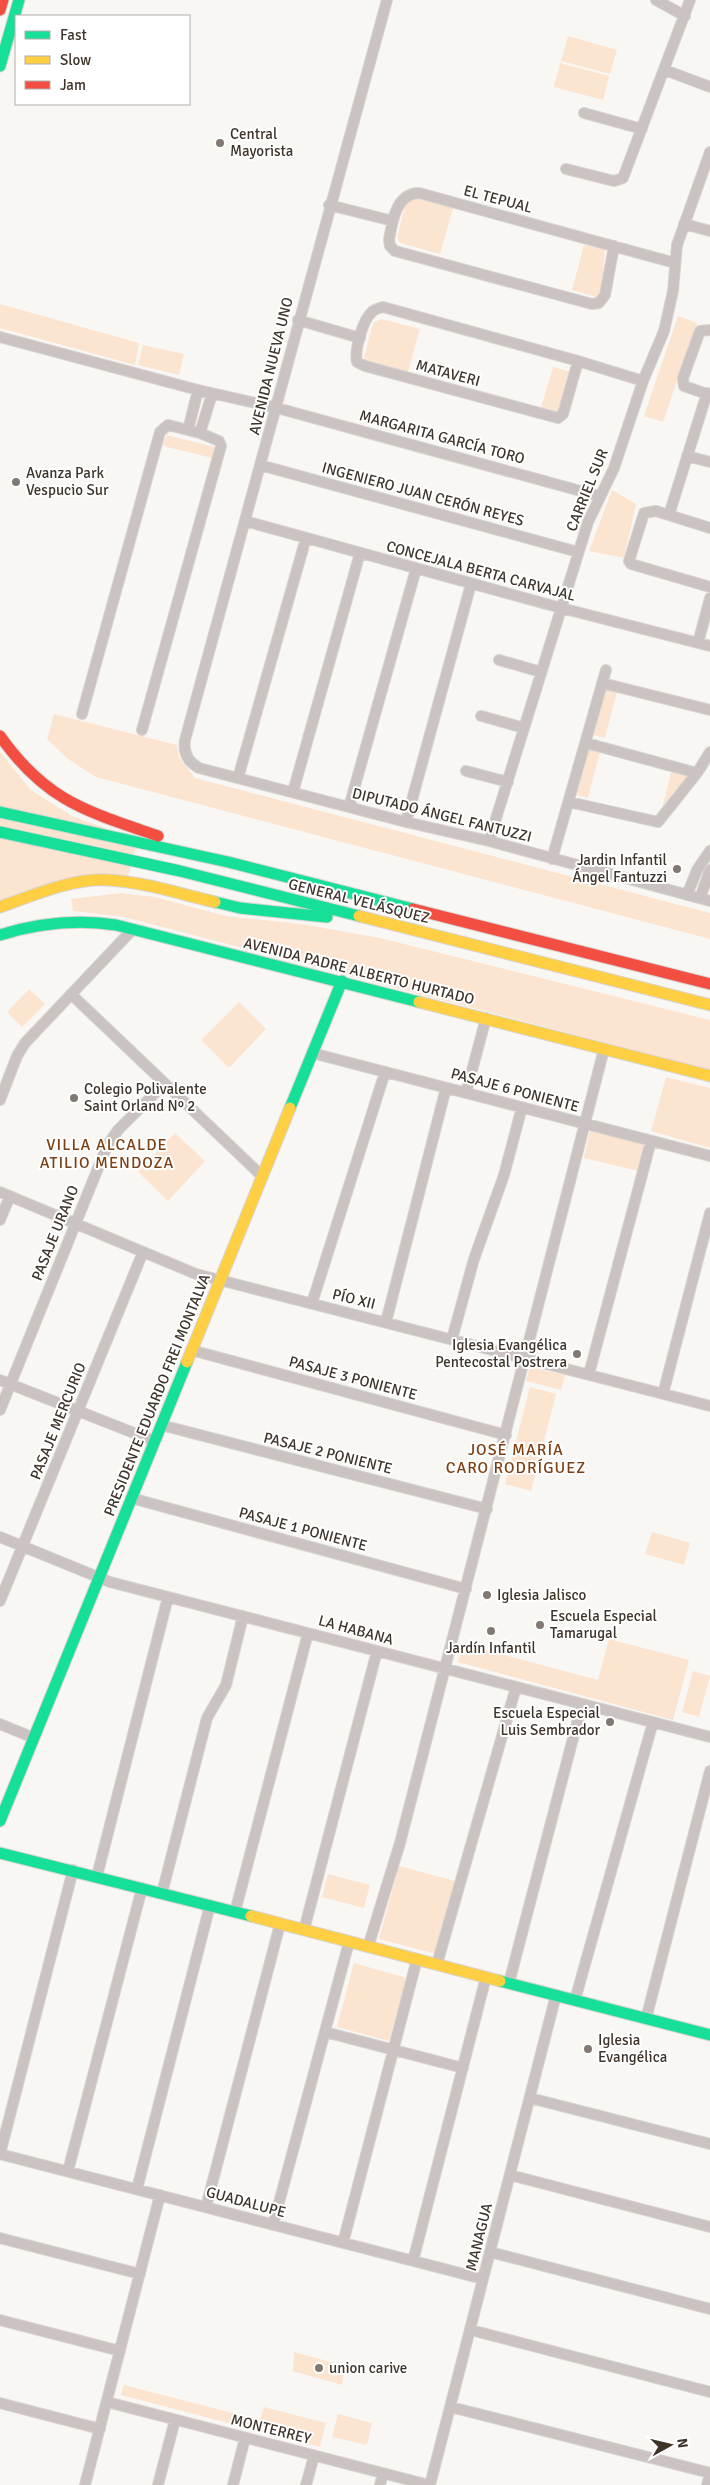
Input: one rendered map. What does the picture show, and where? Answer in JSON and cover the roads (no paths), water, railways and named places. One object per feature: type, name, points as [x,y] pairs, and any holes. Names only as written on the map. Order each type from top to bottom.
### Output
[{"type":"main road","points":[[0,10],[3,0]]},
{"type":"main road","points":[[0,66],[19,0]]},
{"type":"main road","points":[[0,736],[30,775],[49,791],[70,804],[228,862]]},
{"type":"main road","name":"GENERAL VELÁSQUEZ","points":[[0,812],[228,862],[710,984]]},
{"type":"main road","name":"GENERAL VELÁSQUEZ","points":[[0,832],[161,867],[710,1005]]},
{"type":"main road","points":[[0,907],[65,885],[107,880],[137,884],[240,908],[393,925]]},
{"type":"main road","name":"AVENIDA PADRE ALBERTO HURTADO","points":[[0,935],[32,925],[72,920],[99,922],[342,981],[710,1076]]},
{"type":"main road","name":"PRESIDENTE EDUARDO FREI MONTALVA","points":[[0,1821],[342,981]]},
{"type":"main road","points":[[0,1853],[97,1876],[710,2035]]},
{"type":"street","name":"AVENIDA NUEVA UNO","points":[[185,740],[277,408],[329,205],[387,0]]},
{"type":"street","points":[[656,0],[685,16]]},
{"type":"street","points":[[566,168],[620,181],[626,173],[690,0]]},
{"type":"street","points":[[665,70],[710,87]]},
{"type":"street","points":[[584,113],[642,129]]},
{"type":"street","name":"CARRIEL SUR","points":[[489,841],[578,552],[599,496],[614,468],[643,381],[668,320],[673,291],[677,245],[710,152]]},
{"type":"street","name":"EL TEPUAL","points":[[614,246],[605,295],[599,303],[592,304],[394,250],[388,240],[402,199],[411,194],[419,193],[614,246],[675,263]]},
{"type":"street","points":[[329,205],[393,221]]},
{"type":"street","points":[[684,224],[710,232]]},
{"type":"street","name":"MATAVERI","points":[[578,361],[562,414],[555,418],[360,364],[355,355],[370,312],[383,307],[578,361],[643,381]]},
{"type":"street","points":[[298,320],[360,338]]},
{"type":"street","points":[[669,515],[708,394],[684,386],[683,378],[705,331]]},
{"type":"street","name":"MARGARITA GARCÍA TORO","points":[[0,336],[212,394],[277,408],[599,496]]},
{"type":"street","points":[[188,430],[198,390]]},
{"type":"street","points":[[200,433],[212,394]]},
{"type":"street","points":[[82,714],[160,432],[168,425],[200,433],[218,440],[221,446],[142,730]]},
{"type":"street","points":[[687,456],[710,462]]},
{"type":"street","name":"INGENIERO JUAN CERÓN REYES","points":[[260,465],[578,552]]},
{"type":"street","points":[[710,528],[656,511],[644,513],[629,557],[630,564],[710,587]]},
{"type":"street","name":"CONCEJALA BERTA CARVAJAL","points":[[245,522],[471,584],[710,646]]},
{"type":"street","points":[[238,778],[306,538]]},
{"type":"street","points":[[293,792],[360,553]]},
{"type":"street","points":[[349,807],[416,568]]},
{"type":"street","points":[[406,822],[471,584]]},
{"type":"street","points":[[698,643],[710,598]]},
{"type":"street","points":[[499,660],[542,672]]},
{"type":"street","points":[[552,859],[606,670]]},
{"type":"street","points":[[602,683],[710,710]]},
{"type":"street","points":[[481,716],[524,728]]},
{"type":"street","name":"DIPUTADO ÁNGEL FANTUZZI","points":[[185,740],[186,756],[196,766],[406,822],[489,841],[705,900]]},
{"type":"street","points":[[586,743],[697,773]]},
{"type":"street","points":[[569,802],[658,822],[697,773],[710,752]]},
{"type":"street","points":[[466,771],[508,782]]},
{"type":"street","points":[[687,895],[697,870],[710,850]]},
{"type":"street","points":[[705,900],[710,870]]},
{"type":"street","points":[[0,1100],[22,1048],[133,929]]},
{"type":"street","points":[[71,994],[262,1176]]},
{"type":"street","points":[[466,1092],[486,1018]]},
{"type":"street","points":[[368,1947],[400,1843],[604,1049]]},
{"type":"street","name":"PASAJE 6 PONIENTE","points":[[312,1053],[710,1156]]},
{"type":"street","points":[[312,1303],[385,1072]]},
{"type":"street","name":"PASAJE URANO","points":[[0,1410],[110,1141],[164,1084]]},
{"type":"street","points":[[386,1322],[446,1088]]},
{"type":"street","points":[[452,1339],[474,1259],[502,1180],[522,1107]]},
{"type":"street","points":[[589,1374],[652,1141]]},
{"type":"street","points":[[0,1220],[5,1194]]},
{"type":"street","name":"PÍO XII","points":[[5,1194],[196,1274],[710,1406]]},
{"type":"street","points":[[663,1394],[710,1213]]},
{"type":"street","name":"PASAJE MERCURIO","points":[[0,1602],[143,1252]]},
{"type":"street","name":"PASAJE 3 PONIENTE","points":[[191,1350],[506,1435]]},
{"type":"street","points":[[0,1380],[154,1441]]},
{"type":"street","name":"PASAJE 2 PONIENTE","points":[[161,1425],[487,1509]]},
{"type":"street","name":"PASAJE 1 PONIENTE","points":[[132,1498],[466,1589]]},
{"type":"street","name":"LA HABANA","points":[[0,1537],[99,1578],[710,1737]]},
{"type":"street","points":[[97,1876],[168,1597]]},
{"type":"street","points":[[162,1893],[207,1718],[226,1685],[243,1616]]},
{"type":"street","points":[[235,1912],[308,1633]]},
{"type":"street","points":[[304,1930],[377,1651]]},
{"type":"street","points":[[437,1964],[516,1687]]},
{"type":"street","points":[[509,1983],[582,1704]]},
{"type":"street","points":[[575,2000],[653,1722]]},
{"type":"street","points":[[0,1724],[34,1738]]},
{"type":"street","points":[[646,2019],[710,1771]]},
{"type":"street","points":[[0,2154],[73,1870]]},
{"type":"street","points":[[68,2171],[142,1888]]},
{"type":"street","points":[[137,2189],[210,1906]]},
{"type":"street","points":[[206,2207],[280,1924]]},
{"type":"street","points":[[273,2224],[349,1942]]},
{"type":"street","points":[[343,2243],[417,1959]]},
{"type":"street","points":[[413,2261],[486,1977]]},
{"type":"street","name":"MANAGUA","points":[[430,2485],[556,1995]]},
{"type":"street","points":[[325,2032],[463,2068]]},
{"type":"street","points":[[530,2098],[710,2144]]},
{"type":"street","name":"GUADALUPE","points":[[0,2154],[484,2280]]},
{"type":"street","points":[[510,2175],[710,2227]]},
{"type":"street","points":[[85,2485],[160,2195]]},
{"type":"street","points":[[0,2238],[140,2274]]},
{"type":"street","points":[[490,2252],[710,2309]]},
{"type":"street","points":[[0,2320],[120,2351]]},
{"type":"street","points":[[471,2330],[710,2392]]},
{"type":"street","name":"MONTERREY","points":[[107,2402],[430,2485]]},
{"type":"street","points":[[0,2403],[100,2429]]},
{"type":"street","points":[[451,2407],[710,2473],[707,2485]]},
{"type":"street","points":[[158,2485],[175,2420]]},
{"type":"street","points":[[233,2485],[245,2438]]},
{"type":"street","points":[[306,2485],[314,2456]]},
{"type":"street","points":[[380,2485],[383,2473]]},
{"type":"place","name":"Central Mayorista","points":[[220,143]]},
{"type":"place","name":"Avanza Park Vespucio Sur","points":[[16,482]]},
{"type":"place","name":"Jardin Infantil Ángel Fantuzzi","points":[[677,869]]},
{"type":"place","name":"Colegio Polivalente Saint Orland Nº 2","points":[[74,1098]]},
{"type":"place","name":"Iglesia Evangélica Pentecostal Postrera","points":[[577,1354]]},
{"type":"place","name":"Iglesia Jalisco","points":[[487,1595]]},
{"type":"place","name":"Escuela Especial Tamarugal","points":[[540,1625]]},
{"type":"place","name":"Jardín Infantil","points":[[491,1631]]},
{"type":"place","name":"Escuela Especial Luis Sembrador","points":[[610,1722]]},
{"type":"place","name":"Iglesia Evangélica","points":[[588,2049]]},
{"type":"place","name":"union carive","points":[[319,2368]]},
{"type":"district","name":"VILLA ALCALDE ATILIO MENDOZA","points":[[107,1154]]},
{"type":"district","name":"JOSÉ MARÍA CARO RODRÍGUEZ","points":[[516,1459]]}]
